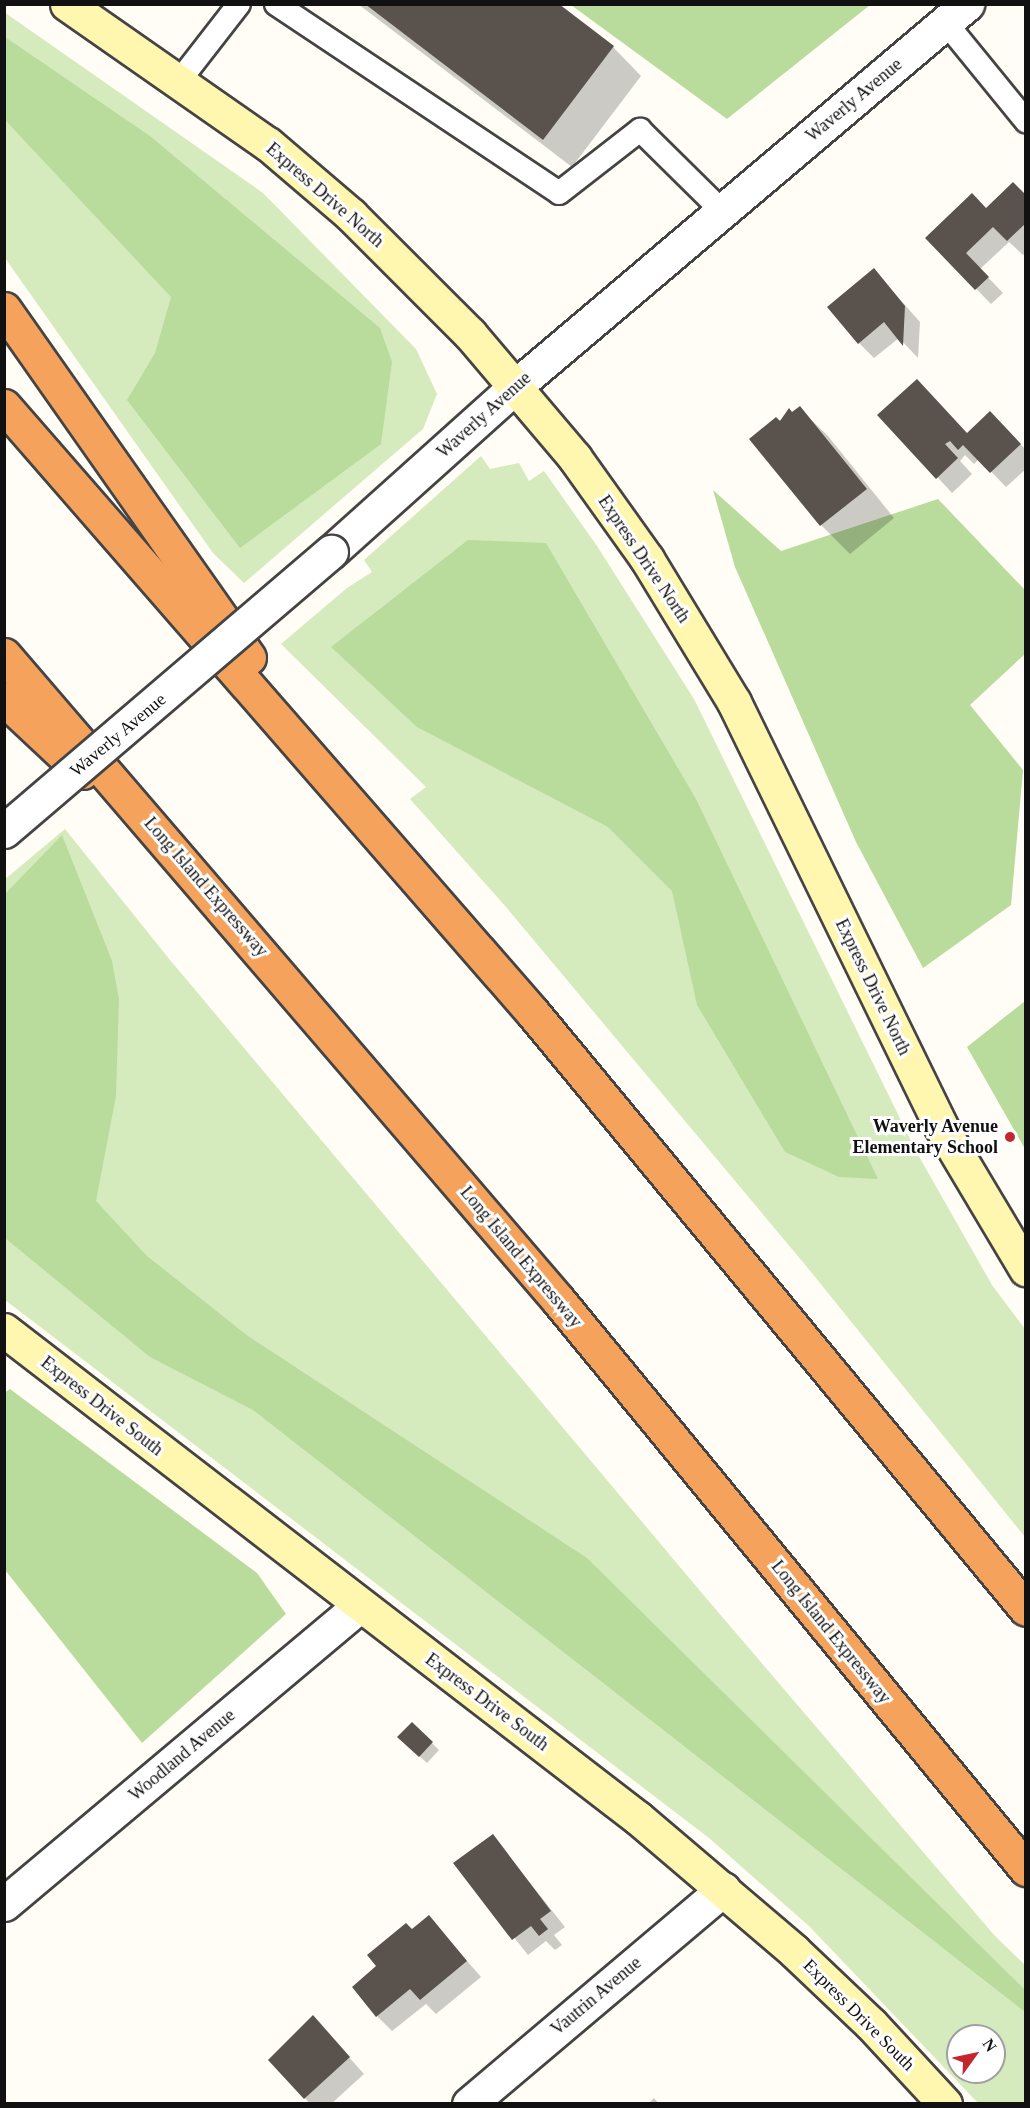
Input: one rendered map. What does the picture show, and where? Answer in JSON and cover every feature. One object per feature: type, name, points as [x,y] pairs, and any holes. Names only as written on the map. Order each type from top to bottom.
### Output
[{"type":"highway","points":[[4,309],[356,808]]},
{"type":"highway","points":[[4,406],[533,1013],[1026,1609]]},
{"type":"highway","name":"Long Island Expressway","points":[[4,655],[204,885],[565,1309],[1026,1869]]},
{"type":"highway","points":[[4,699],[204,885]]},
{"type":"main road","name":"Express Drive North","points":[[68,4],[180,80],[268,144],[351,215],[426,288],[516,385],[582,467],[699,640],[767,766],[940,1125],[1026,1269]]},
{"type":"main road","name":"Express Drive South","points":[[4,1330],[638,1818],[723,1889],[871,2024],[945,2103]]},
{"type":"street","name":"Waverly Avenue","points":[[4,831],[331,552],[516,385],[956,14]]},
{"type":"street","name":"Woodland Avenue","points":[[4,1904],[360,1605]]},
{"type":"street","name":"Vautrin Avenue","points":[[469,2103],[723,1889]]},
{"type":"lane","points":[[180,80],[240,4]]},
{"type":"lane","points":[[276,4],[559,193],[640,130],[722,211]]},
{"type":"lane","points":[[956,14],[1026,121]]},
{"type":"green space","points":[[571,5],[870,5],[727,119]]},
{"type":"green space","points":[[4,12],[263,193],[416,349],[437,394],[423,429],[244,583],[213,553],[5,258]]},
{"type":"green space","points":[[5,37],[150,136],[380,328],[392,362],[381,444],[240,548],[127,400],[155,353],[171,297],[5,120]]},
{"type":"green space","points":[[481,456],[490,469],[519,463],[529,481],[544,471],[597,546],[694,699],[917,1153],[992,1285],[1025,1329],[1025,1537],[807,1267],[506,907],[410,799],[426,787],[281,644],[347,588],[372,572],[364,560]]},
{"type":"green space","points":[[713,490],[781,551],[938,499],[1025,590],[1025,654],[970,705],[1023,770],[1011,905],[923,968],[856,842],[735,567]]},
{"type":"green space","points":[[468,540],[546,543],[696,799],[878,1179],[839,1177],[785,1152],[697,1005],[672,891],[608,827],[417,727],[331,647]]},
{"type":"green space","points":[[65,829],[170,960],[706,1598],[995,1936],[1025,1965],[1025,2103],[978,2103],[960,2084],[1006,2084],[1006,2024],[946,2024],[946,2069],[809,1926],[709,1838],[5,1300],[4,880]]},
{"type":"green space","points":[[62,835],[112,961],[119,999],[116,1096],[96,1201],[147,1256],[248,1336],[587,1558],[1025,1990],[1025,2012],[253,1410],[150,1357],[5,1238],[5,894]]},
{"type":"green space","points":[[1025,1001],[1025,1149],[967,1047]]},
{"type":"green space","points":[[10,1389],[257,1573],[286,1614],[142,1743],[5,1570],[4,1393]]},
{"type":"building","points":[[365,4],[559,4],[614,46],[543,140]]},
{"type":"building","points":[[1013,182],[1026,195],[1026,223],[1007,241],[993,227],[966,253],[989,277],[975,290],[925,238],[972,193],[986,208]]},
{"type":"building","points":[[874,268],[905,306],[903,346],[884,322],[858,344],[827,307]]},
{"type":"building","points":[[917,379],[967,433],[990,411],[1021,444],[990,473],[963,445],[958,450],[950,441],[945,444],[958,458],[936,479],[877,415]]},
{"type":"building","points":[[800,406],[867,489],[820,526],[749,439],[776,417],[780,421],[789,408],[792,412]]},
{"type":"building","points":[[412,1722],[433,1742],[419,1757],[397,1737]]},
{"type":"building","points":[[493,1834],[551,1911],[540,1919],[548,1929],[539,1936],[531,1926],[512,1940],[453,1863]]},
{"type":"building","points":[[429,1915],[467,1961],[420,2000],[410,1989],[376,2017],[352,1987],[376,1966],[367,1955],[406,1923],[412,1929]]},
{"type":"building","points":[[313,2015],[350,2057],[304,2099],[268,2060]]},
{"type":"place","name":"Waverly Avenue Elementary School","points":[[1010,1137]]}]
